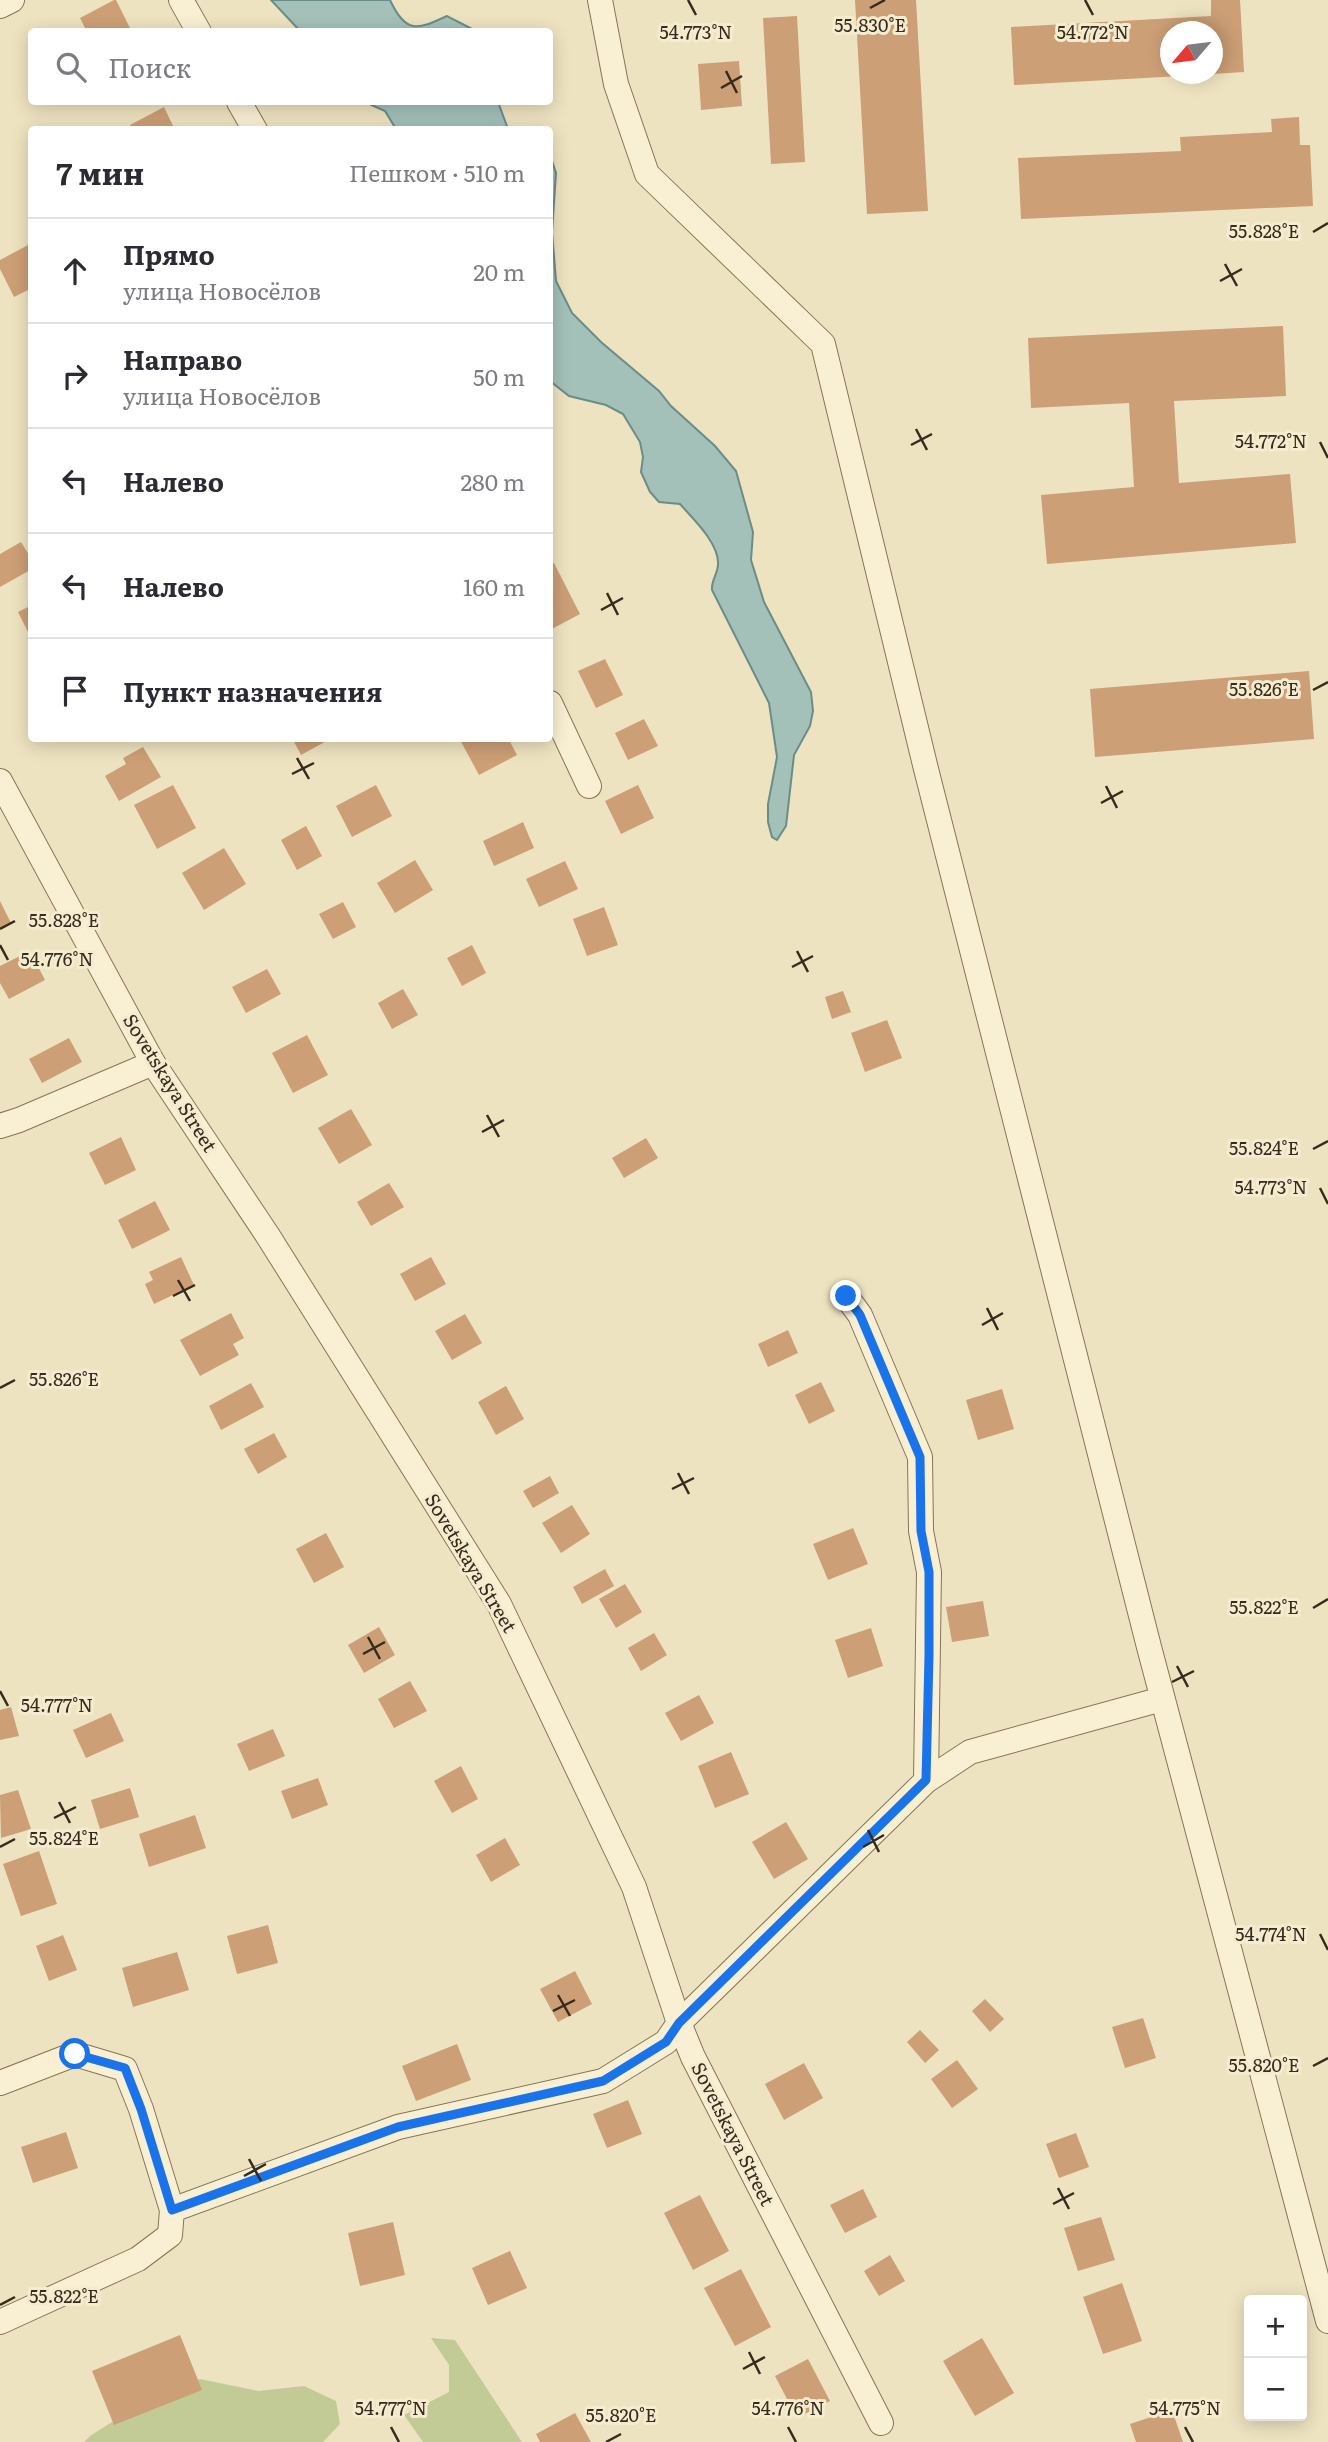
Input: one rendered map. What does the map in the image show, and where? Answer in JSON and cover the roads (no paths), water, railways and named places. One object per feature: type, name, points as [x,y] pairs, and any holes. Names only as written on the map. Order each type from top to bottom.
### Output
[{"type":"street","points":[[0,6],[12,0]]},
{"type":"street","points":[[181,0],[197,28]]},
{"type":"street","points":[[600,0],[616,84],[647,174],[823,344],[926,769],[1162,1699],[1328,2321]]},
{"type":"street","points":[[241,105],[253,126]]},
{"type":"street","points":[[553,708],[589,786]]},
{"type":"street","name":"Sovetskaya Street","points":[[0,782],[153,1063],[275,1247],[499,1604],[634,1887],[693,2057],[881,2423]]},
{"type":"street","points":[[0,1126],[153,1063]]},
{"type":"street","points":[[846,1296],[860,1315],[920,1457],[921,1531],[929,1572],[926,1780]]},
{"type":"street","points":[[172,2210],[398,2127],[603,2081],[666,2042],[679,2023],[926,1780],[970,1752],[1162,1699]]},
{"type":"street","points":[[0,2083],[75,2054],[125,2068],[141,2109],[172,2210],[170,2235],[138,2259],[0,2322]]},
{"type":"water","points":[[271,0],[390,0],[407,24],[420,26],[447,16],[470,28],[297,28]]},
{"type":"water","points":[[372,105],[499,105],[507,126],[394,126],[385,111]]},
{"type":"water","points":[[553,164],[556,173],[553,217]]},
{"type":"water","points":[[553,244],[556,281],[572,313],[601,342],[659,391],[671,406],[715,446],[736,471],[753,532],[751,560],[764,602],[811,692],[813,711],[810,726],[794,755],[786,826],[777,840],[772,837],[768,822],[768,804],[777,757],[769,703],[712,590],[718,564],[714,548],[680,504],[659,502],[650,492],[641,472],[643,457],[640,442],[623,414],[606,405],[569,396],[553,383]]}]
